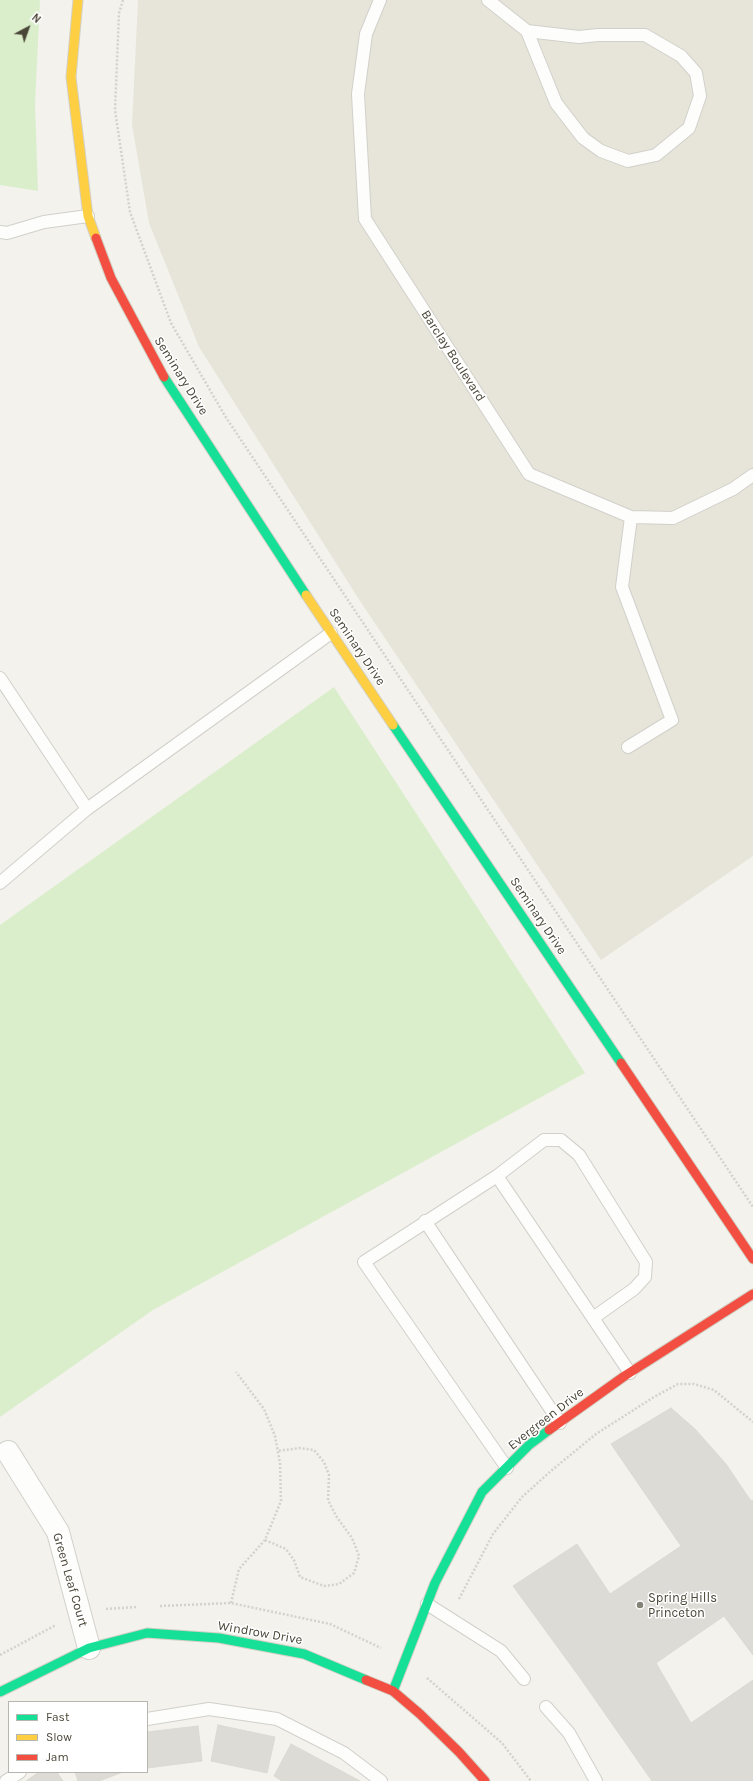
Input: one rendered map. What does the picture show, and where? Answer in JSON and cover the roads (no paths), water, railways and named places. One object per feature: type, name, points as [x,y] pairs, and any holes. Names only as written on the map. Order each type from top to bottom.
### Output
[{"type":"street","name":"Seminary Drive","points":[[78,0],[72,76],[88,216],[111,278],[158,367],[332,633],[753,1259]]},
{"type":"street","name":"Evergreen Drive","points":[[393,1691],[435,1582],[482,1492],[529,1445],[630,1372],[753,1294]]},
{"type":"street","name":"Green Leaf Court","points":[[8,1452],[58,1532],[89,1648]]},
{"type":"street","name":"Windrow Drive","points":[[0,1692],[89,1648],[147,1633],[220,1638],[304,1654],[393,1691],[420,1714],[459,1752],[485,1781]]},
{"type":"lane","name":"Barclay Boulevard","points":[[380,0],[366,34],[358,94],[365,219],[529,474],[632,517],[673,518],[733,489],[753,475]]},
{"type":"lane","points":[[488,0],[527,31],[556,103],[583,138],[601,151],[628,161],[656,156],[689,128],[700,96],[696,73],[682,56],[645,35],[598,35],[579,37],[527,31]]},
{"type":"lane","points":[[0,232],[7,233],[44,222],[88,216]]},
{"type":"lane","points":[[628,747],[672,720],[622,587],[632,517]]},
{"type":"lane","points":[[0,883],[87,809],[332,633]]},
{"type":"lane","points":[[0,678],[87,809]]},
{"type":"lane","points":[[507,1468],[364,1262],[425,1221],[497,1176],[544,1140],[561,1140],[579,1155],[646,1262],[645,1277],[634,1289],[593,1318]]},
{"type":"lane","points":[[497,1176],[630,1372]]},
{"type":"lane","points":[[425,1221],[560,1423]]},
{"type":"lane","points":[[427,1604],[501,1651],[524,1679]]},
{"type":"lane","points":[[546,1707],[569,1734],[596,1781]]},
{"type":"lane","points":[[148,1719],[209,1709],[277,1719],[344,1754],[381,1781]]},
{"type":"lane","points":[[6,1781],[18,1773]]},
{"type":"place","name":"Spring Hills Princeton","points":[[640,1605]]}]
